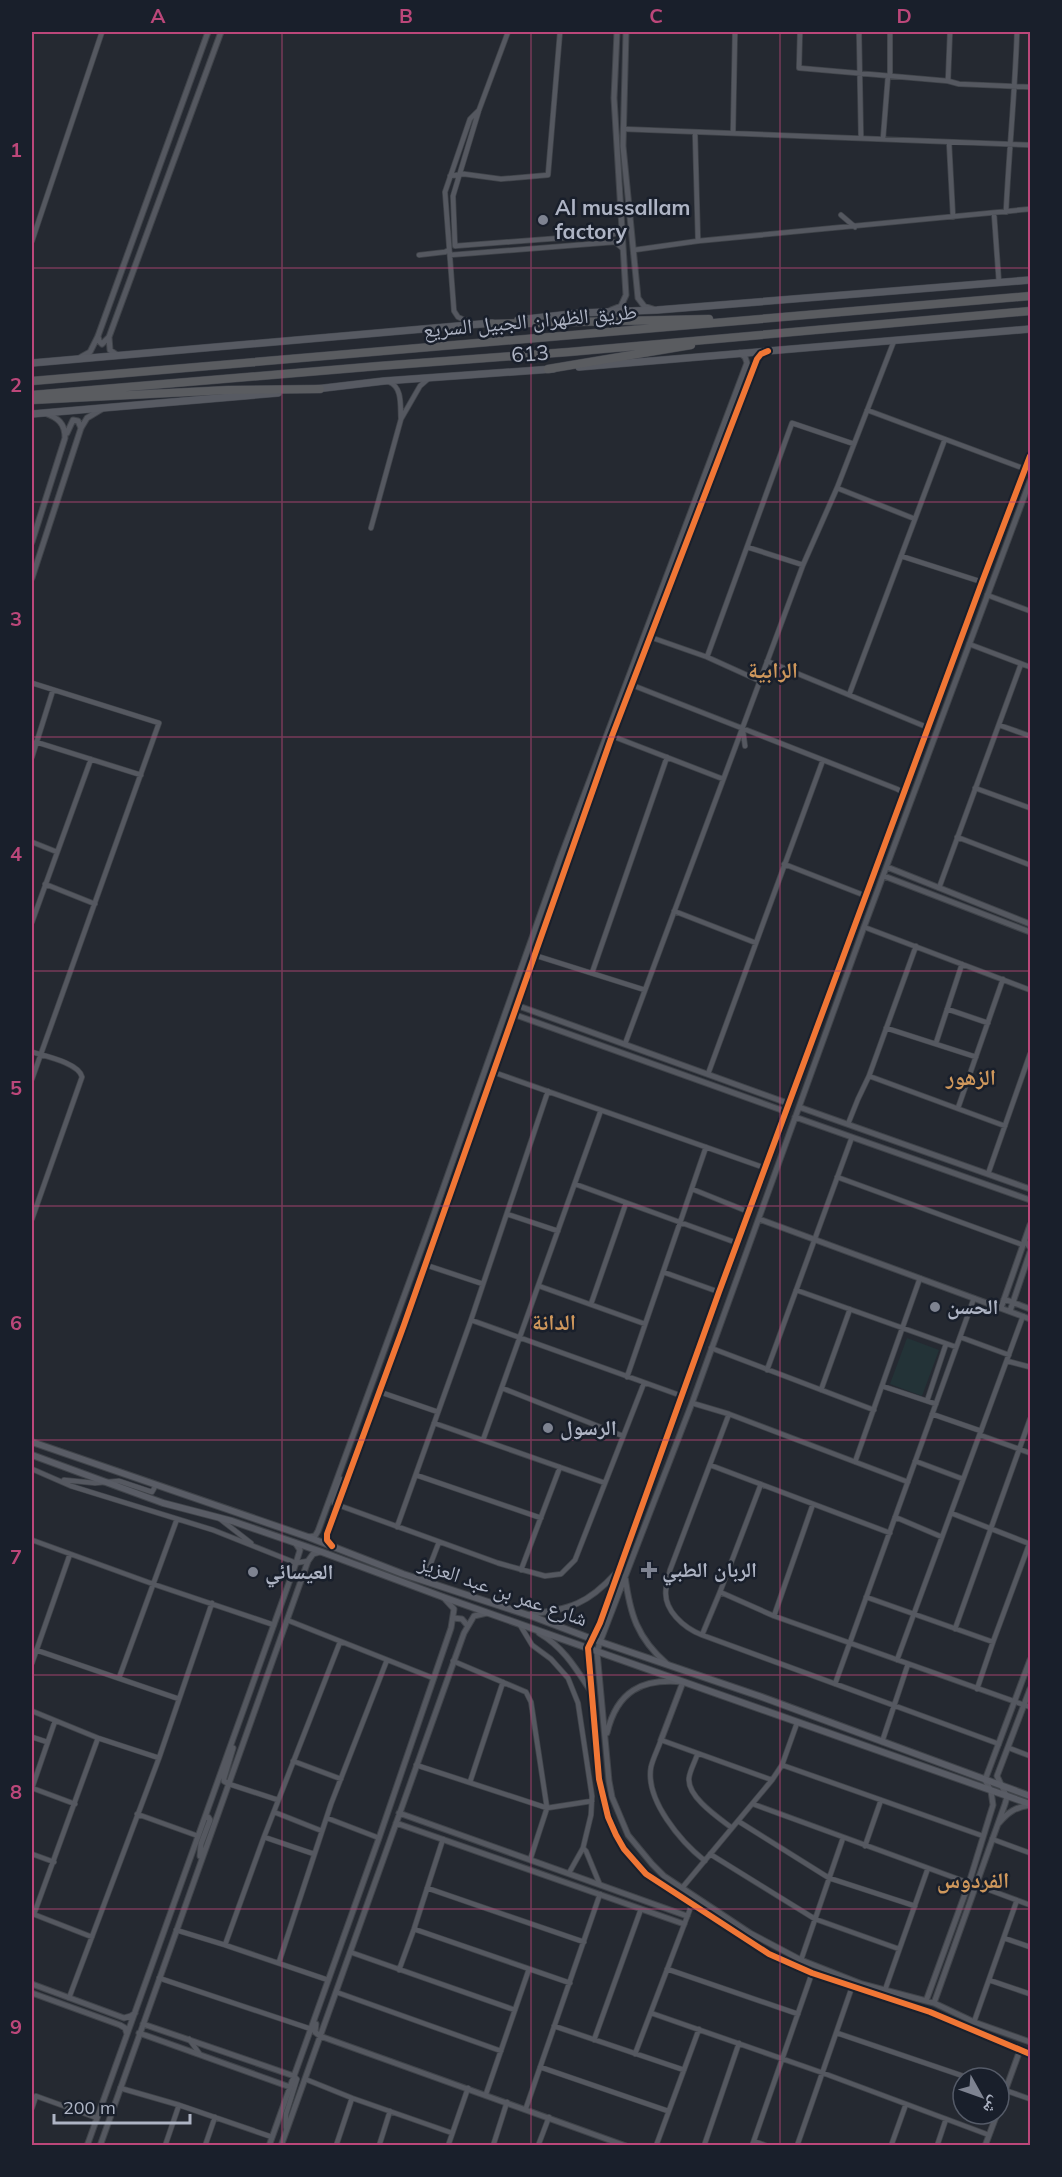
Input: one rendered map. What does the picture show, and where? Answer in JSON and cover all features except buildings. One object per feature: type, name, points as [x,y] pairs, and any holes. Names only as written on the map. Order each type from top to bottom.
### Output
[{"type":"highway","name":"طريق الظهران الجبيل السريع","points":[[32,381],[1030,296]]},
{"type":"highway","name":"طريق الظهران الجبيل السريع","points":[[32,395],[367,366],[569,352],[1030,311]]},
{"type":"highway","points":[[488,324],[656,321],[800,315]]},
{"type":"highway","points":[[964,316],[1030,316]]},
{"type":"highway","points":[[548,369],[757,334]]},
{"type":"highway","points":[[32,400],[228,390],[320,389]]},
{"type":"main road","points":[[32,363],[603,312],[657,310],[1030,280]]},
{"type":"main road","name":"613","points":[[32,414],[320,389],[384,381],[1030,329]]},
{"type":"main road","name":"شارع عمر بن عبد العزيز","points":[[32,1442],[308,1537],[424,1581],[668,1665],[1030,1796]]},
{"type":"main road","name":"شارع عمر بن عبد العزيز","points":[[32,1455],[163,1503],[218,1517],[322,1552],[487,1613],[1030,1805]]},
{"type":"street","points":[[32,241],[102,32]]},
{"type":"street","points":[[74,360],[90,352],[98,336],[208,32]]},
{"type":"street","points":[[122,356],[110,350],[110,337],[220,32]]},
{"type":"street","points":[[455,246],[453,196],[508,32]]},
{"type":"street","points":[[450,176],[459,174],[501,179],[548,175],[560,32]]},
{"type":"street","points":[[603,312],[616,309],[624,301],[626,295],[614,98],[617,32]]},
{"type":"street","points":[[626,32],[623,146],[638,298],[644,306],[657,310]]},
{"type":"street","points":[[733,133],[735,32]]},
{"type":"street","points":[[800,32],[799,68],[948,81],[959,84],[1030,87]]},
{"type":"street","points":[[859,32],[861,138]]},
{"type":"street","points":[[883,139],[891,32]]},
{"type":"street","points":[[948,81],[950,32]]},
{"type":"street","points":[[1006,212],[1017,32]]},
{"type":"street","points":[[472,324],[458,317],[454,311],[445,192],[470,119],[480,110]]},
{"type":"street","points":[[623,129],[1030,145]]},
{"type":"street","points":[[695,132],[698,241]]},
{"type":"street","points":[[949,142],[953,217]]},
{"type":"street","points":[[634,250],[698,241],[1030,209]]},
{"type":"street","points":[[994,213],[999,283]]},
{"type":"street","points":[[841,215],[855,226]]},
{"type":"street","points":[[449,251],[455,246],[614,234],[621,229]]},
{"type":"street","points":[[564,246],[575,237]]},
{"type":"street","points":[[419,255],[449,251],[615,242],[622,248]]},
{"type":"street","points":[[98,336],[102,344],[110,337]]},
{"type":"street","points":[[625,1044],[803,565],[837,488],[894,340]]},
{"type":"street","points":[[332,1546],[326,1538],[426,1264],[612,736],[757,360],[761,354],[768,351]]},
{"type":"street","points":[[308,1537],[315,1536],[318,1531],[425,1239],[560,858],[747,363],[745,357],[738,352]]},
{"type":"street","points":[[371,528],[401,419],[420,386],[433,377]]},
{"type":"street","points":[[384,381],[394,384],[399,390],[401,419]]},
{"type":"street","points":[[32,578],[81,428],[87,418],[104,408]]},
{"type":"street","points":[[867,410],[1025,470]]},
{"type":"street","points":[[43,412],[61,422],[65,429],[65,438]]},
{"type":"street","points":[[32,542],[65,438],[73,420],[78,421],[81,428]]},
{"type":"street","points":[[707,657],[792,423],[854,444]]},
{"type":"street","points":[[849,695],[945,439]]},
{"type":"street","points":[[1030,456],[719,1292],[620,1570],[588,1648],[599,1779],[608,1817],[624,1849],[646,1874],[769,1954],[812,1973],[930,2012],[1030,2054]]},
{"type":"street","points":[[1030,481],[864,927],[692,1402],[597,1652],[612,1797],[628,1834],[664,1876],[781,1951],[862,1984],[934,2003],[974,2022],[1030,2042]]},
{"type":"street","points":[[837,488],[915,519]]},
{"type":"street","points":[[747,547],[803,565]]},
{"type":"street","points":[[901,556],[982,582]]},
{"type":"street","points":[[987,595],[1030,610]]},
{"type":"street","points":[[650,637],[707,657],[760,681]]},
{"type":"street","points":[[969,644],[1030,667]]},
{"type":"street","points":[[767,662],[928,728]]},
{"type":"street","points":[[939,888],[1021,664]]},
{"type":"street","points":[[32,683],[159,723],[32,1079]]},
{"type":"street","points":[[632,685],[904,793]]},
{"type":"street","points":[[32,757],[53,690]]},
{"type":"street","points":[[999,725],[1030,736]]},
{"type":"street","points":[[742,728],[745,746]]},
{"type":"street","points":[[612,736],[723,779]]},
{"type":"street","points":[[36,742],[141,775]]},
{"type":"street","points":[[592,973],[667,758]]},
{"type":"street","points":[[32,922],[91,759]]},
{"type":"street","points":[[708,1074],[823,760]]},
{"type":"street","points":[[975,788],[1030,808]]},
{"type":"street","points":[[957,837],[1030,865]]},
{"type":"street","points":[[32,842],[57,852]]},
{"type":"street","points":[[784,864],[866,896]]},
{"type":"street","points":[[887,867],[1030,924]]},
{"type":"street","points":[[884,876],[1030,932]]},
{"type":"street","points":[[45,884],[95,904]]},
{"type":"street","points":[[674,911],[756,943]]},
{"type":"street","points":[[864,927],[1030,990]]},
{"type":"street","points":[[848,1124],[869,1076],[916,946]]},
{"type":"street","points":[[534,955],[645,990]]},
{"type":"street","points":[[936,1043],[962,964]]},
{"type":"street","points":[[958,1108],[1003,980]]},
{"type":"street","points":[[947,1009],[988,1023]]},
{"type":"street","points":[[506,1010],[515,1010],[625,1044],[790,1104]]},
{"type":"street","points":[[515,1010],[787,1112]]},
{"type":"street","points":[[886,1028],[976,1057]]},
{"type":"street","points":[[32,1052],[73,1065],[79,1069],[82,1077],[32,1219]]},
{"type":"street","points":[[988,1174],[1030,1054]]},
{"type":"street","points":[[493,1072],[765,1168]]},
{"type":"street","points":[[869,1076],[1005,1126]]},
{"type":"street","points":[[397,1527],[471,1320],[548,1091]]},
{"type":"street","points":[[799,1107],[1030,1189]]},
{"type":"street","points":[[483,1440],[601,1110]]},
{"type":"street","points":[[795,1117],[1030,1200]]},
{"type":"street","points":[[767,1370],[852,1137]]},
{"type":"street","points":[[627,1377],[706,1147]]},
{"type":"street","points":[[837,1177],[1024,1243],[1030,1250],[1010,1311]]},
{"type":"street","points":[[575,1184],[738,1243],[743,1250],[748,1248]]},
{"type":"street","points":[[692,1189],[749,1212]]},
{"type":"street","points":[[591,1304],[626,1203]]},
{"type":"street","points":[[507,1214],[558,1231]]},
{"type":"street","points":[[759,1219],[1030,1319]]},
{"type":"street","points":[[1000,1308],[1030,1224]]},
{"type":"street","points":[[731,1261],[737,1261],[740,1269]]},
{"type":"street","points":[[426,1264],[483,1284]]},
{"type":"street","points":[[663,1272],[719,1292]]},
{"type":"street","points":[[855,1462],[920,1278]]},
{"type":"street","points":[[538,1286],[645,1324]]},
{"type":"street","points":[[796,1290],[956,1347]]},
{"type":"street","points":[[835,1684],[974,1298]]},
{"type":"street","points":[[1004,1299],[1030,1309]]},
{"type":"street","points":[[821,1390],[850,1309]]},
{"type":"street","points":[[897,1660],[1023,1316]]},
{"type":"street","points":[[471,1320],[682,1396]]},
{"type":"street","points":[[960,1337],[1009,1355]]},
{"type":"street","points":[[927,1401],[946,1344]]},
{"type":"street","points":[[711,1348],[874,1410]]},
{"type":"street","points":[[1007,1361],[1030,1367]]},
{"type":"street","points":[[341,1468],[334,1500],[338,1505],[520,1570],[545,1576],[561,1574],[575,1560],[644,1383]]},
{"type":"street","points":[[882,1386],[936,1404]]},
{"type":"street","points":[[502,1388],[623,1436]]},
{"type":"street","points":[[380,1392],[438,1413]]},
{"type":"street","points":[[692,1402],[908,1482]]},
{"type":"street","points":[[729,1414],[670,1570],[665,1591],[669,1606],[678,1620],[690,1630],[702,1635],[999,1744]]},
{"type":"street","points":[[932,1414],[1030,1453]]},
{"type":"street","points":[[955,1629],[1030,1419]]},
{"type":"street","points":[[434,1423],[605,1483]]},
{"type":"street","points":[[915,1461],[963,1479]]},
{"type":"street","points":[[710,1465],[890,1533]]},
{"type":"street","points":[[520,1570],[560,1467]]},
{"type":"street","points":[[32,1476],[33,1469],[81,1489],[177,1519],[296,1563],[308,1561]]},
{"type":"street","points":[[416,1475],[541,1518]]},
{"type":"street","points":[[55,1479],[78,1483],[119,1481],[152,1492],[156,1485]]},
{"type":"street","points":[[702,1635],[761,1484]]},
{"type":"street","points":[[774,1616],[813,1504]]},
{"type":"street","points":[[951,1513],[1030,1543],[977,1689]]},
{"type":"street","points":[[218,1517],[257,1548]]},
{"type":"street","points":[[895,1517],[942,1537]]},
{"type":"street","points":[[119,1678],[177,1519]]},
{"type":"street","points":[[32,1539],[153,1584],[274,1625]]},
{"type":"street","points":[[424,1581],[439,1542]]},
{"type":"street","points":[[89,2145],[296,1563],[300,1550],[294,1543]]},
{"type":"street","points":[[100,2145],[308,1561],[313,1554],[322,1552]]},
{"type":"street","points":[[32,1663],[70,1554]]},
{"type":"street","points":[[527,1615],[570,1608],[583,1602],[605,1586],[620,1570]]},
{"type":"street","points":[[625,1574],[635,1626],[650,1650],[668,1665]]},
{"type":"street","points":[[720,1592],[774,1616],[1014,1703],[1028,1706]]},
{"type":"street","points":[[269,2145],[380,1838],[453,1618],[453,1609],[443,1597]]},
{"type":"street","points":[[866,1597],[993,1642]]},
{"type":"street","points":[[69,1998],[159,1758],[212,1604]]},
{"type":"street","points":[[281,2145],[453,1661],[467,1625],[474,1616],[487,1613]]},
{"type":"street","points":[[453,1618],[462,1619],[467,1625]]},
{"type":"street","points":[[287,1620],[433,1678]]},
{"type":"street","points":[[519,1624],[532,1645],[551,1659],[568,1678],[578,1703],[592,1801],[583,1848],[569,1873]]},
{"type":"street","points":[[530,1628],[561,1648],[591,1691]]},
{"type":"street","points":[[225,1945],[278,1800],[340,1642]]},
{"type":"street","points":[[36,1650],[179,1699]]},
{"type":"street","points":[[279,1962],[322,1831],[387,1660]]},
{"type":"street","points":[[926,2001],[969,1882],[993,1805],[991,1791],[985,1780],[1030,1660]]},
{"type":"street","points":[[453,1661],[526,1692],[531,1702],[547,1808],[530,1860]]},
{"type":"street","points":[[882,1742],[908,1664]]},
{"type":"street","points":[[606,1740],[610,1720],[617,1706],[629,1692],[646,1684],[663,1680],[683,1682],[651,1768],[657,1802],[661,1811],[691,1850],[705,1861]]},
{"type":"street","points":[[470,1782],[503,1682]]},
{"type":"street","points":[[934,2003],[1007,1797],[997,1776],[1028,1706],[1030,1689]]},
{"type":"street","points":[[32,1712],[98,1738],[159,1758]]},
{"type":"street","points":[[55,1721],[32,1788],[75,1804]]},
{"type":"street","points":[[682,1888],[772,1780],[782,1765],[797,1723]]},
{"type":"street","points":[[235,1734],[224,1780],[229,1784],[278,1800]]},
{"type":"street","points":[[32,1737],[47,1742]]},
{"type":"street","points":[[92,1937],[32,1914],[54,1862],[98,1738]]},
{"type":"street","points":[[661,1740],[697,1755],[772,1780]]},
{"type":"street","points":[[1009,1748],[1030,1755]]},
{"type":"street","points":[[697,1755],[689,1778],[690,1786],[702,1803],[732,1828]]},
{"type":"street","points":[[293,1761],[341,1779]]},
{"type":"street","points":[[416,1765],[547,1808],[592,1801]]},
{"type":"street","points":[[782,1765],[983,1836]]},
{"type":"street","points":[[865,1846],[881,1800]]},
{"type":"street","points":[[753,1804],[969,1882]]},
{"type":"street","points":[[996,1826],[1007,1813],[1015,1808],[1030,1805]]},
{"type":"street","points":[[274,1812],[322,1831]]},
{"type":"street","points":[[399,1813],[687,1916]]},
{"type":"street","points":[[137,1814],[198,1836]]},
{"type":"street","points":[[200,1863],[201,1844],[210,1819],[207,1817],[205,1819]]},
{"type":"street","points":[[327,1818],[380,1838]]},
{"type":"street","points":[[738,1821],[829,1878],[915,1906]]},
{"type":"street","points":[[396,1823],[684,1924]]},
{"type":"street","points":[[264,1837],[314,1854]]},
{"type":"street","points":[[801,1960],[843,1838]]},
{"type":"street","points":[[399,1970],[443,1839]]},
{"type":"street","points":[[992,1839],[1030,1852]]},
{"type":"street","points":[[583,1848],[600,1884]]},
{"type":"street","points":[[32,1854],[54,1862]]},
{"type":"street","points":[[710,1854],[815,1919],[899,1949]]},
{"type":"street","points":[[885,1990],[928,1868]]},
{"type":"street","points":[[976,1885],[1030,1905]]},
{"type":"street","points":[[427,1888],[584,1942]]},
{"type":"street","points":[[525,2108],[600,1894]]},
{"type":"street","points":[[974,2022],[1017,1900]]},
{"type":"street","points":[[635,2054],[692,1904]]},
{"type":"street","points":[[594,2040],[641,1909]]},
{"type":"street","points":[[414,1929],[570,1983]]},
{"type":"street","points":[[176,1930],[328,1980]]},
{"type":"street","points":[[1004,1938],[1030,1947]]},
{"type":"street","points":[[350,1952],[515,2010]]},
{"type":"street","points":[[486,2094],[529,1969]]},
{"type":"street","points":[[667,1969],[798,2014]]},
{"type":"street","points":[[767,2145],[753,2143],[812,1973]]},
{"type":"street","points":[[159,1978],[311,2029]]},
{"type":"street","points":[[989,1980],[1030,1994]]},
{"type":"street","points":[[32,1984],[119,2016],[127,2018],[136,2012]]},
{"type":"street","points":[[797,2145],[852,1987]]},
{"type":"street","points":[[336,1992],[501,2051]]},
{"type":"street","points":[[32,1993],[125,2028],[127,2036]]},
{"type":"street","points":[[322,1997],[324,2005],[315,2028],[315,2032],[320,2036],[626,2145]]},
{"type":"street","points":[[651,2013],[823,2073],[989,2135]]},
{"type":"street","points":[[116,2024],[122,2021],[119,2016]]},
{"type":"street","points":[[143,2024],[294,2076],[297,2079],[286,2114],[286,2131]]},
{"type":"street","points":[[554,2026],[684,2070]]},
{"type":"street","points":[[656,2145],[699,2029]]},
{"type":"street","points":[[139,2033],[290,2087]]},
{"type":"street","points":[[837,2033],[951,2072]]},
{"type":"street","points":[[189,2039],[199,2053]]},
{"type":"street","points":[[704,2145],[739,2043]]},
{"type":"street","points":[[1011,2070],[1020,2050]]},
{"type":"street","points":[[540,2067],[668,2111]]},
{"type":"street","points":[[305,2079],[452,2133]]},
{"type":"street","points":[[120,2088],[179,2105],[272,2137]]},
{"type":"street","points":[[448,2145],[468,2088]]},
{"type":"street","points":[[1011,2092],[1030,2099]]},
{"type":"street","points":[[32,2108],[34,2095],[97,2118]]},
{"type":"street","points":[[336,2145],[352,2098]]},
{"type":"street","points":[[493,2145],[507,2102]]},
{"type":"street","points":[[891,2145],[906,2104]]},
{"type":"street","points":[[165,2145],[179,2105]]},
{"type":"street","points":[[379,2145],[390,2111]]},
{"type":"street","points":[[205,2145],[215,2117]]},
{"type":"street","points":[[538,2145],[549,2117]]},
{"type":"street","points":[[937,2145],[946,2119]]},
{"type":"street","points":[[985,2145],[992,2126]]},
{"type":"shaded area","points":[[907,1338],[939,1350],[922,1396],[890,1384]]},
{"type":"cycle path","points":[[332,1546],[327,1540],[327,1534],[404,1325],[612,736],[757,359],[768,351]]},
{"type":"cycle path","points":[[1030,456],[719,1292],[600,1623],[588,1648],[599,1779],[608,1817],[624,1849],[646,1874],[769,1954],[812,1973],[930,2012],[1030,2054]]},
{"type":"place","name":"Al mussallam factory","points":[[543,220]]},
{"type":"place","name":"الحسن","points":[[935,1307]]},
{"type":"place","name":"الرسول","points":[[548,1428]]},
{"type":"place","name":"الربان الطبي","points":[[649,1570]]},
{"type":"place","name":"العيسائي","points":[[253,1572]]},
{"type":"district","name":"الرابية","points":[[773,670]]},
{"type":"district","name":"الزهور","points":[[971,1077]]},
{"type":"district","name":"الدانة","points":[[554,1322]]},
{"type":"district","name":"الفردوس","points":[[973,1880]]}]
